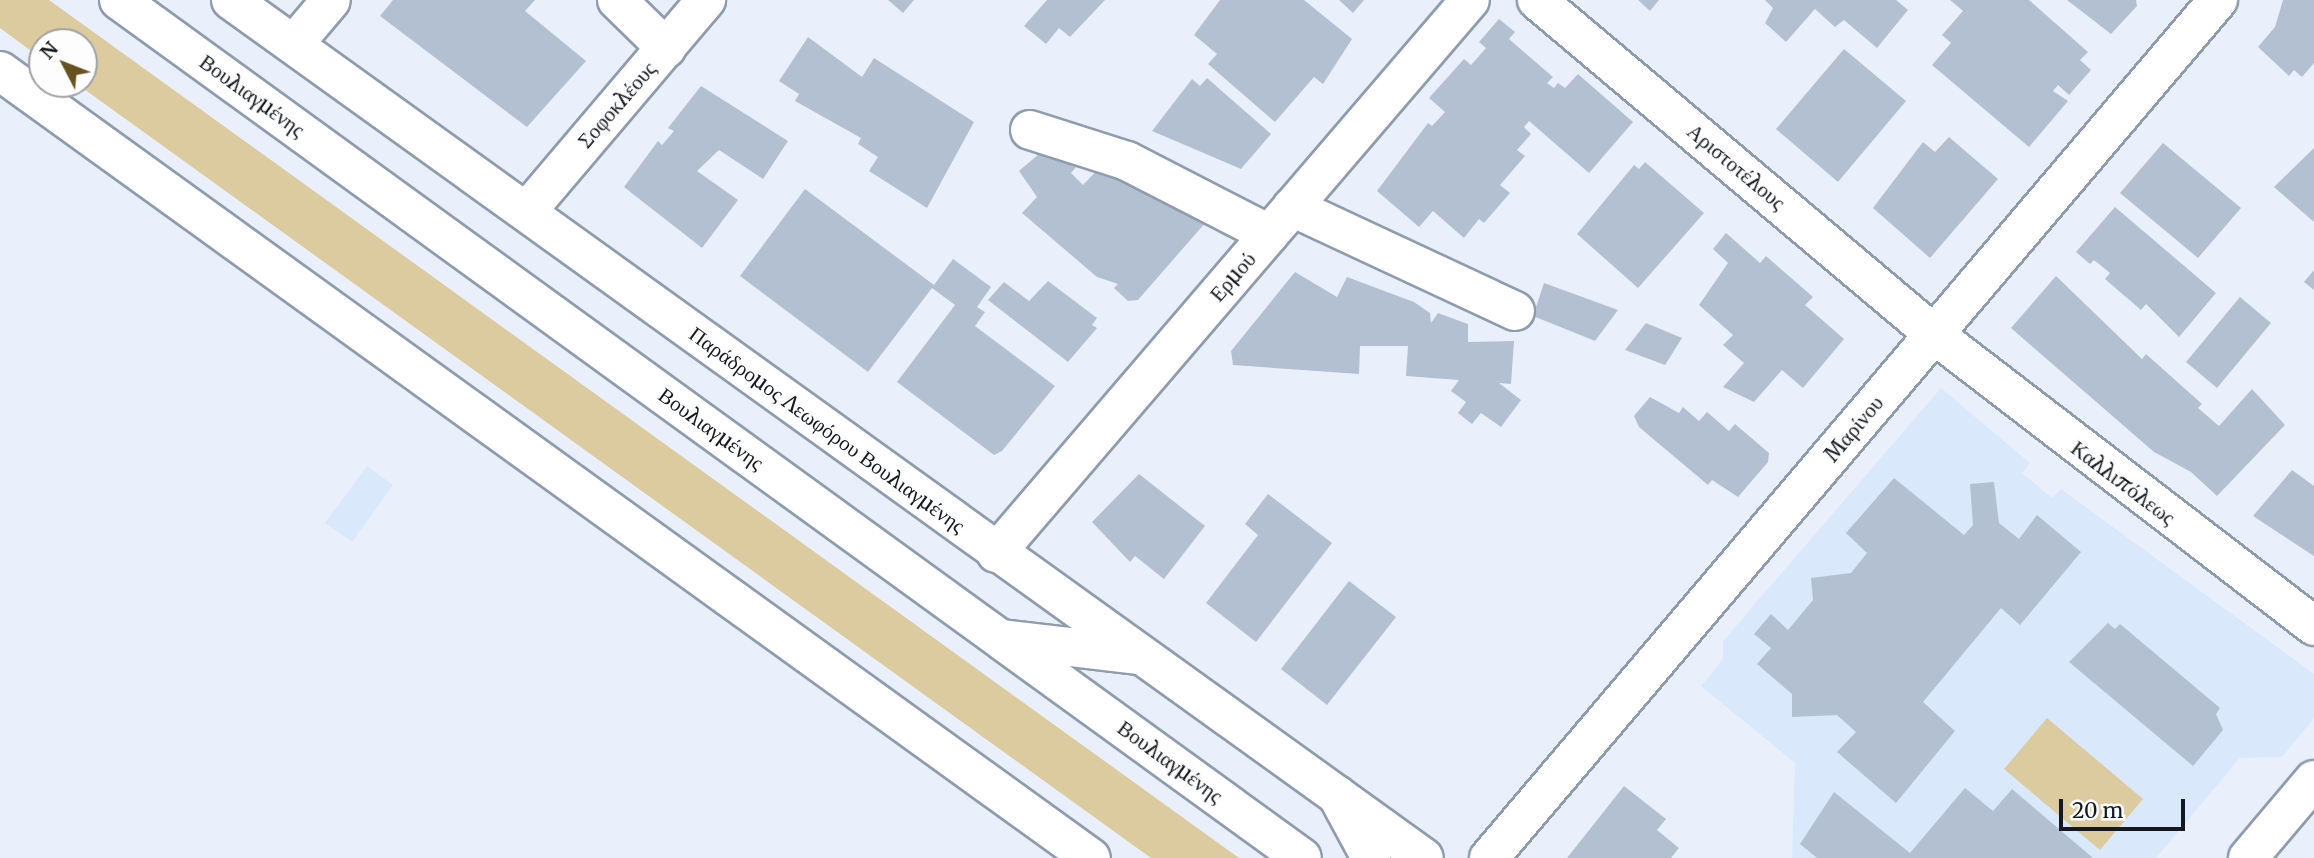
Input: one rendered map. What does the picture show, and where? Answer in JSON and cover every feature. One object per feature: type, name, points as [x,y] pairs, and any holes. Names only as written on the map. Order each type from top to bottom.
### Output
[{"type":"street","name":"Βουλιαγμένης","points":[[119,0],[1302,858]]},
{"type":"street","name":"Παράδρομος Λεωφόρου Βουλιαγμένης","points":[[231,0],[1139,655],[1222,697],[1331,780],[1424,858]]},
{"type":"street","points":[[294,44],[331,0]]},
{"type":"street","points":[[617,0],[666,48]]},
{"type":"street","name":"Σοφοκλέους","points":[[527,211],[706,0]]},
{"type":"street","name":"Ερμού","points":[[996,553],[1469,0]]},
{"type":"street","name":"Αριστοτέλους","points":[[1537,0],[1935,335]]},
{"type":"street","name":"Μαρίνου","points":[[1489,858],[2218,0]]},
{"type":"street","points":[[0,71],[1091,858]]},
{"type":"street","points":[[1030,130],[1128,161],[1515,311]]},
{"type":"street","name":"Καλλιπόλεως","points":[[1935,335],[2314,626]]},
{"type":"street","points":[[999,638],[1139,655]]},
{"type":"street","points":[[1331,780],[1371,858]]},
{"type":"street","points":[[2248,858],[2314,780]]},
{"type":"shaded area","points":[[0,0],[49,0],[88,28],[28,28],[28,49],[0,28]]},
{"type":"shaded area","points":[[98,35],[1239,858],[1151,858],[96,98]]},
{"type":"shaded area","points":[[1941,388],[2030,463],[2022,473],[2052,498],[2061,489],[2314,674],[2314,718],[2282,757],[2240,758],[2156,858],[1792,858],[1795,763],[1701,686],[1723,659],[1723,641]]},
{"type":"shaded area","points":[[367,466],[393,485],[352,542],[325,523]]},
{"type":"shaded area","points":[[2047,718],[2143,799],[2100,850],[2004,769]]},
{"type":"building","points":[[393,0],[535,0],[525,11],[586,61],[527,127],[380,16]]},
{"type":"building","points":[[888,0],[914,0],[903,13]]},
{"type":"building","points":[[1047,0],[1105,0],[1070,37],[1059,28],[1046,44],[1024,26]]},
{"type":"building","points":[[1220,0],[1304,0],[1352,39],[1323,84],[1314,77],[1275,122],[1208,64],[1217,54],[1194,35]]},
{"type":"building","points":[[1339,0],[1364,0],[1353,13]]},
{"type":"building","points":[[1638,0],[1659,0],[1650,11]]},
{"type":"building","points":[[1765,0],[1896,0],[1908,10],[1877,48],[1844,20],[1835,27],[1815,9],[1786,42],[1765,23],[1773,8]]},
{"type":"building","points":[[1950,0],[2029,0],[2088,52],[2080,60],[2091,70],[2069,95],[2058,85],[2053,91],[2068,101],[2029,147],[1932,65],[1951,43],[1942,35],[1963,11]]},
{"type":"building","points":[[2067,0],[2136,0],[2137,6],[2111,34]]},
{"type":"building","points":[[2283,0],[2314,0],[2314,63],[2302,77],[2294,70],[2289,76],[2258,47],[2275,27]]},
{"type":"building","points":[[1499,19],[1515,32],[1509,39],[1553,77],[1547,83],[1554,88],[1558,83],[1565,88],[1578,74],[1633,122],[1589,173],[1529,121],[1524,127],[1531,134],[1517,150],[1525,156],[1500,185],[1510,193],[1484,223],[1479,219],[1464,238],[1433,211],[1419,227],[1377,191],[1428,123],[1432,126],[1445,112],[1429,98],[1464,59],[1471,65],[1486,48],[1479,42]]},
{"type":"building","points":[[808,37],[862,77],[874,58],[974,122],[927,208],[869,171],[878,157],[858,144],[861,138],[795,101],[799,94],[779,81]]},
{"type":"building","points":[[1844,49],[1906,101],[1838,182],[1776,129]]},
{"type":"building","points":[[1207,78],[1271,134],[1241,169],[1152,131],[1192,79],[1200,86]]},
{"type":"building","points":[[701,86],[788,141],[763,179],[719,150],[697,171],[738,200],[702,248],[624,187],[658,141],[662,145],[674,131],[668,128]]},
{"type":"building","points":[[1949,137],[1998,179],[1930,258],[1873,208],[1923,142],[1935,152]]},
{"type":"building","points":[[1052,143],[1077,166],[1071,173],[1083,185],[1104,163],[1206,222],[1138,300],[1128,301],[1114,288],[1118,284],[1097,277],[1022,213],[1037,197],[1019,171]]},
{"type":"building","points":[[2163,143],[2241,208],[2198,258],[2120,193]]},
{"type":"building","points":[[2314,148],[2314,222],[2274,187]]},
{"type":"building","points":[[1645,162],[1704,213],[1638,288],[1577,234],[1634,165],[1639,169]]},
{"type":"building","points":[[805,189],[934,285],[953,259],[991,287],[977,307],[985,312],[975,326],[1055,386],[1002,451],[994,455],[897,382],[955,305],[932,288],[868,372],[740,276]]},
{"type":"building","points":[[2115,207],[2216,293],[2179,337],[2146,304],[2141,310],[2105,279],[2110,273],[2094,260],[2090,264],[2076,252]]},
{"type":"building","points":[[1726,233],[1760,263],[1766,256],[1813,297],[1805,305],[1844,339],[1803,388],[1782,370],[1754,402],[1723,387],[1744,363],[1723,345],[1733,335],[1699,305],[1728,263],[1713,249]]},
{"type":"building","points":[[2314,270],[2314,290],[2304,282]]},
{"type":"building","points":[[1295,272],[1337,297],[1347,277],[1414,302],[1430,313],[1431,323],[1438,313],[1468,324],[1468,342],[1514,341],[1511,384],[1499,383],[1521,400],[1501,427],[1481,413],[1472,424],[1458,413],[1466,402],[1451,391],[1459,380],[1406,376],[1408,346],[1360,346],[1359,374],[1233,365],[1231,351]]},
{"type":"building","points":[[2056,276],[2142,359],[2146,354],[2202,404],[2198,408],[2219,426],[2252,389],[2285,425],[2217,496],[2191,472],[2154,452],[2011,328]]},
{"type":"building","points":[[1048,281],[1097,318],[1092,325],[1097,328],[1068,362],[988,300],[1004,282],[1029,301]]},
{"type":"building","points":[[1544,283],[1618,310],[1595,341],[1533,316]]},
{"type":"building","points":[[2240,297],[2271,323],[2217,388],[2186,362]]},
{"type":"building","points":[[1646,323],[1682,338],[1665,365],[1625,350]]},
{"type":"building","points":[[1650,397],[1679,413],[1683,407],[1699,421],[1707,412],[1729,431],[1735,424],[1769,453],[1768,462],[1738,497],[1712,480],[1708,485],[1639,427],[1634,416]]},
{"type":"building","points":[[2292,470],[2314,486],[2314,556],[2253,516]]},
{"type":"building","points":[[1139,474],[1205,526],[1164,579],[1135,556],[1130,562],[1092,522]]},
{"type":"building","points":[[1894,478],[1964,535],[1973,525],[1970,484],[1994,482],[1999,523],[2019,539],[2037,515],[2081,552],[2020,625],[2001,608],[1923,702],[1955,731],[1896,803],[1837,752],[1856,732],[1837,715],[1792,717],[1792,694],[1757,664],[1771,648],[1754,634],[1771,614],[1788,630],[1813,600],[1811,578],[1851,573],[1867,553],[1846,533]]},
{"type":"building","points":[[1268,494],[1332,543],[1256,642],[1206,603],[1258,535],[1245,524]]},
{"type":"building","points":[[1349,581],[1396,617],[1327,705],[1281,669]]},
{"type":"building","points":[[2108,623],[2115,629],[2120,624],[2220,708],[2216,714],[2223,730],[2193,766],[2069,662]]},
{"type":"building","points":[[1624,786],[1666,819],[1657,830],[1679,848],[1671,858],[1567,858]]},
{"type":"building","points":[[1965,788],[1993,811],[2012,789],[2093,858],[1817,858],[1800,844],[1834,792],[1910,853]]}]
